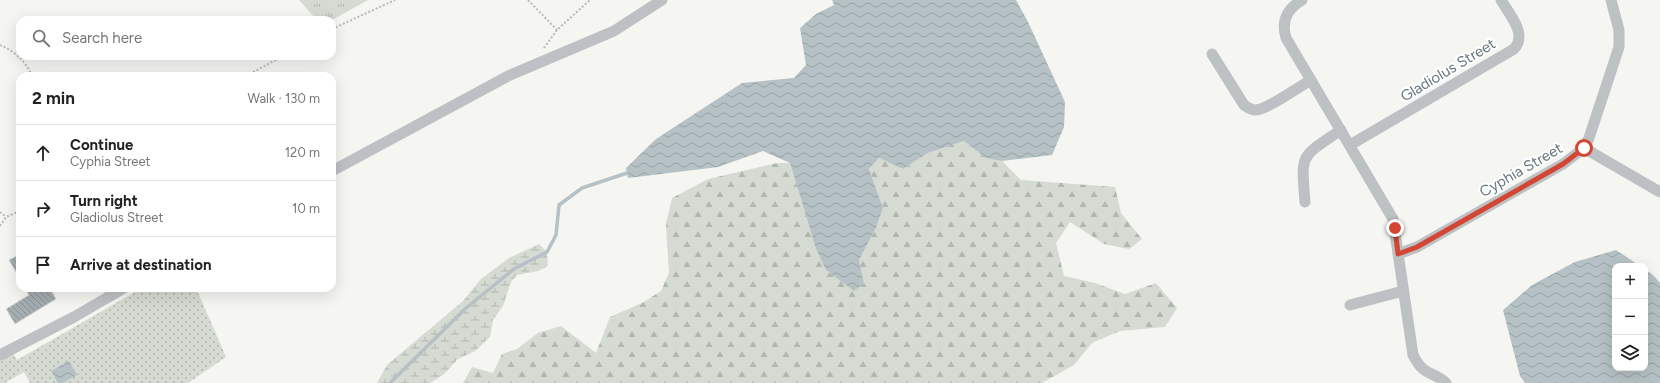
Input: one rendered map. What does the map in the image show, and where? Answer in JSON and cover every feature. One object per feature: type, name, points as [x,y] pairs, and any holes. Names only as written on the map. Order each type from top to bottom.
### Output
[{"type":"street","points":[[336,169],[508,76],[614,31],[662,0]]},
{"type":"street","points":[[1302,0],[1287,12],[1283,28],[1286,38],[1392,219],[1413,355],[1418,365],[1425,372],[1446,383]]},
{"type":"street","name":"Gladiolus Street","points":[[1350,145],[1514,49],[1519,41],[1519,32],[1502,0]]},
{"type":"street","name":"Cyphia Street","points":[[1398,254],[1417,247],[1563,164],[1584,148],[1589,138],[1619,47],[1619,30],[1611,0]]},
{"type":"street","points":[[1212,54],[1244,105],[1250,109],[1257,110],[1265,107],[1311,80]]},
{"type":"street","points":[[1305,202],[1302,166],[1304,158],[1341,130]]},
{"type":"street","points":[[1584,148],[1660,192]]},
{"type":"street","points":[[1350,304],[1403,291]]},
{"type":"street","points":[[0,355],[74,317],[117,292]]},
{"type":"path","points":[[336,27],[395,0]]},
{"type":"path","points":[[528,0],[557,30]]},
{"type":"path","points":[[544,48],[557,30],[590,0]]},
{"type":"path","points":[[0,45],[16,54]]},
{"type":"path","points":[[22,60],[30,72]]},
{"type":"path","points":[[253,72],[276,60]]},
{"type":"path","points":[[0,212],[6,217]]},
{"type":"path","points":[[0,226],[6,217],[16,213]]},
{"type":"green space","points":[[299,0],[368,0],[336,18],[336,16],[313,16]]},
{"type":"green space","points":[[964,141],[986,158],[1002,161],[1021,180],[1115,187],[1121,213],[1142,239],[1129,249],[1104,244],[1070,222],[1056,243],[1064,276],[1095,283],[1125,294],[1156,283],[1177,308],[1165,327],[1120,331],[1092,343],[1074,365],[1042,383],[463,383],[472,367],[493,373],[502,354],[517,349],[538,333],[561,326],[596,353],[610,317],[642,303],[661,291],[669,273],[666,224],[672,198],[708,179],[777,163],[790,163],[816,249],[826,270],[854,290],[864,283],[859,260],[876,228],[883,208],[869,169],[879,158],[903,169],[928,153]]},
{"type":"green space","points":[[539,244],[547,252],[548,266],[538,271],[517,275],[511,282],[503,306],[493,320],[490,337],[475,351],[458,359],[443,375],[430,383],[377,383],[387,365],[463,301],[481,279],[509,258]]},
{"type":"green space","points":[[135,292],[198,292],[226,357],[188,383],[30,383],[24,372],[5,383],[0,383],[0,360],[13,353],[17,360]]},
{"type":"water","points":[[832,0],[1016,0],[1028,22],[1065,102],[1064,127],[1052,155],[1002,161],[986,158],[964,141],[928,153],[903,169],[879,158],[869,169],[883,208],[876,228],[859,260],[864,283],[854,291],[826,270],[816,249],[790,163],[763,151],[718,167],[628,178],[626,168],[656,139],[742,83],[794,78],[806,65],[800,28],[816,14],[834,5]]},
{"type":"water","points":[[1616,250],[1636,263],[1612,263],[1612,371],[1648,371],[1648,271],[1660,283],[1660,383],[1525,383],[1520,376],[1503,310],[1532,285],[1575,262]]},
{"type":"water","points":[[69,361],[77,375],[63,383],[58,383],[51,371]]},
{"type":"building","points":[[16,256],[16,272],[9,260]]},
{"type":"building","points":[[27,292],[52,292],[56,299],[15,324],[6,309],[29,295]]},
{"type":"waterway","points":[[390,383],[466,308],[514,269],[547,252],[556,235],[559,205],[582,188],[627,173]]},
{"type":"route","points":[[1395,228],[1398,254],[1417,247],[1563,164],[1584,148]]}]
